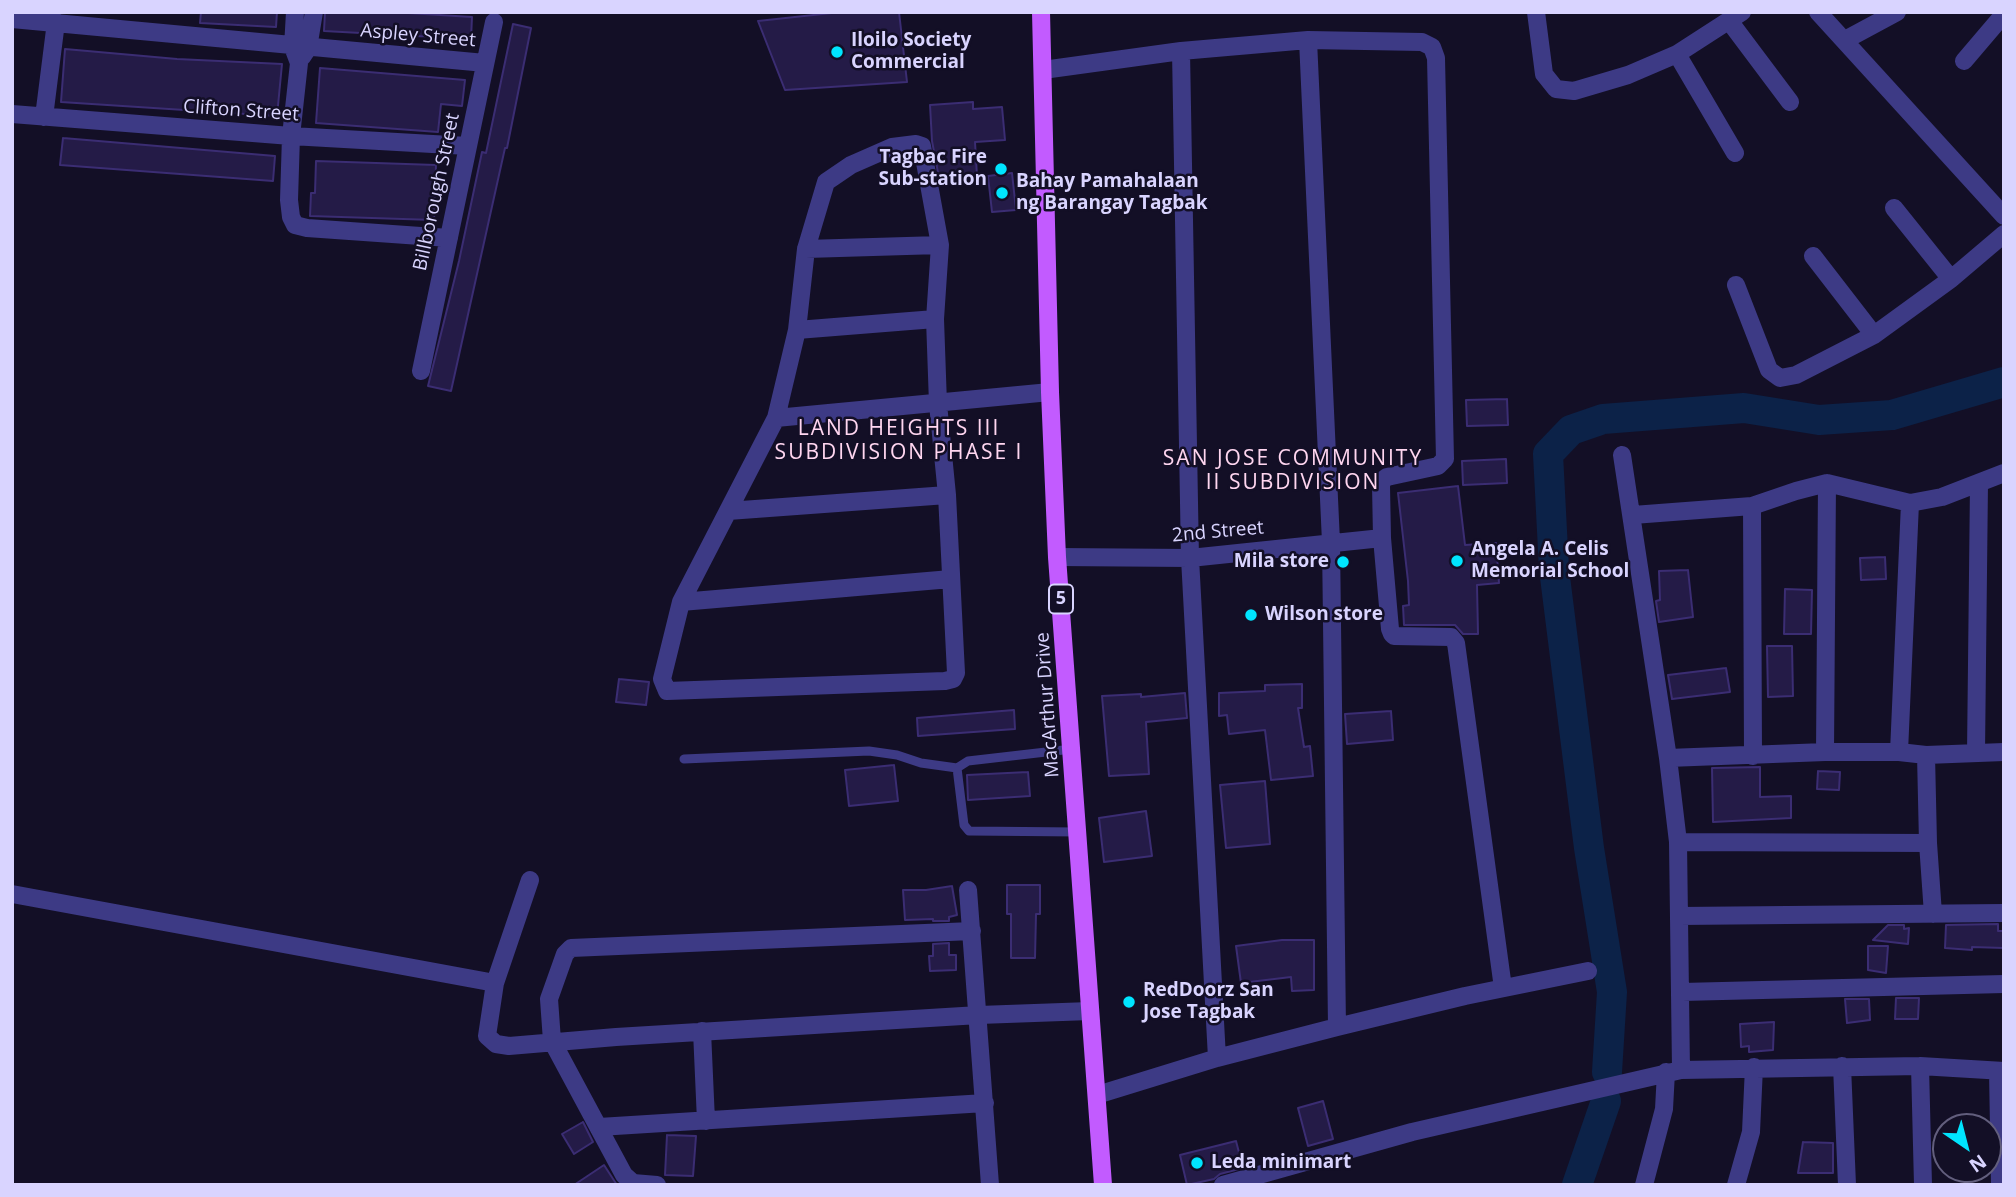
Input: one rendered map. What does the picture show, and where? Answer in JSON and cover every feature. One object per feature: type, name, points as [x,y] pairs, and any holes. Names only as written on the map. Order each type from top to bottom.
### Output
[{"type":"main road","name":"MacArthur Drive","points":[[1041,12],[1057,557],[1103,1185]]},
{"type":"street","points":[[295,12],[300,53]]},
{"type":"street","points":[[314,12],[300,53],[291,136],[289,200],[295,225],[307,229],[449,238]]},
{"type":"street","points":[[1536,12],[1544,74],[1556,89],[1574,91],[1628,75],[1677,54],[1728,18],[1790,102]]},
{"type":"street","points":[[1818,12],[2004,216]]},
{"type":"street","points":[[1845,40],[1897,12]]},
{"type":"street","points":[[1964,61],[2004,14]]},
{"type":"street","name":"Aspley Street","points":[[12,19],[56,22],[300,53],[485,63]]},
{"type":"street","points":[[44,117],[56,22]]},
{"type":"street","name":"Billborough Street","points":[[421,371],[494,22]]},
{"type":"street","points":[[1043,70],[1181,51],[1308,40],[1422,41],[1432,47],[1436,58],[1445,458],[1438,466],[1383,480],[1382,538],[1392,634],[1451,637],[1456,643],[1503,988]]},
{"type":"street","points":[[1308,40],[1331,542],[1338,1027]]},
{"type":"street","points":[[1181,51],[1190,558],[1217,1058]]},
{"type":"street","points":[[1677,54],[1735,153]]},
{"type":"street","name":"Clifton Street","points":[[12,114],[291,136],[468,146]]},
{"type":"street","points":[[916,144],[922,146],[940,245],[935,319],[956,673],[953,679],[667,691],[662,679],[681,602],[776,418],[797,330],[806,249],[826,182],[851,165],[892,147],[916,144]]},
{"type":"street","points":[[1894,208],[1951,279]]},
{"type":"street","points":[[1736,285],[1769,370],[1780,378],[1796,374],[1874,335],[1951,279],[2004,234]]},
{"type":"street","points":[[806,249],[940,245]]},
{"type":"street","points":[[1813,256],[1874,335]]},
{"type":"street","points":[[797,330],[935,319]]},
{"type":"street","points":[[776,418],[1051,392]]},
{"type":"street","points":[[1622,455],[1633,514],[1678,842],[1682,992],[1673,1071],[1644,1185]]},
{"type":"street","points":[[1633,514],[1752,506],[1827,483],[1910,503],[1942,497],[2004,473]]},
{"type":"street","points":[[1825,752],[1827,483]]},
{"type":"street","points":[[1976,753],[1979,483]]},
{"type":"street","points":[[728,511],[947,495]]},
{"type":"street","points":[[1899,752],[1910,503]]},
{"type":"street","points":[[1752,506],[1753,756]]},
{"type":"street","name":"2nd Street","points":[[1057,557],[1190,558],[1382,538]]},
{"type":"street","points":[[681,602],[951,579]]},
{"type":"street","points":[[1668,758],[1825,752],[1899,752],[1926,755],[2004,752]]},
{"type":"street","points":[[1926,755],[1933,914]]},
{"type":"street","points":[[1678,842],[1928,843]]},
{"type":"street","points":[[530,880],[495,983],[487,1036],[491,1041],[509,1046],[702,1031],[1090,1011]]},
{"type":"street","points":[[968,890],[990,1185]]},
{"type":"street","points":[[12,894],[495,983]]},
{"type":"street","points":[[1679,916],[2004,913]]},
{"type":"street","points":[[657,1185],[629,1181],[552,1041],[549,999],[565,954],[571,948],[972,931]]},
{"type":"street","points":[[1097,1095],[1217,1058],[1338,1027],[1588,971]]},
{"type":"street","points":[[1682,992],[2004,984]]},
{"type":"street","points":[[702,1031],[706,1121]]},
{"type":"street","points":[[1223,1185],[1412,1132],[1673,1071],[1842,1066],[1920,1066],[2001,1071],[2000,1185]]},
{"type":"street","points":[[1842,1066],[1847,1185]]},
{"type":"street","points":[[1920,1066],[1923,1185]]},
{"type":"street","points":[[1736,1185],[1751,1132],[1754,1067]]},
{"type":"street","points":[[598,1128],[985,1103]]},
{"type":"lane","points":[[684,759],[869,751],[957,768],[968,761],[1072,749]]},
{"type":"lane","points":[[957,768],[964,825],[970,831],[1078,832]]},
{"type":"building","points":[[201,12],[277,12],[276,27],[200,23]]},
{"type":"building","points":[[325,12],[392,12],[472,17],[471,39],[324,31]]},
{"type":"building","name":"Iloilo Society Commercial","points":[[841,12],[899,12],[907,82],[785,90],[758,21]]},
{"type":"building","points":[[513,24],[531,28],[507,148],[451,391],[428,386],[482,152],[486,153]]},
{"type":"building","points":[[65,49],[177,59],[282,64],[277,116],[61,102]]},
{"type":"building","points":[[320,68],[465,80],[462,106],[441,104],[438,132],[316,123]]},
{"type":"building","points":[[973,102],[973,109],[1002,107],[1005,140],[975,142],[977,176],[939,178],[932,141],[930,105]]},
{"type":"building","points":[[63,138],[275,156],[273,181],[60,165]]},
{"type":"building","points":[[316,161],[436,165],[434,220],[310,216],[311,193],[315,193]]},
{"type":"building","name":"Bahay Pamahalaan ng Barangay Tagbak","points":[[1012,173],[1016,210],[992,212],[988,176]]},
{"type":"building","points":[[1507,399],[1508,425],[1467,426],[1466,400]]},
{"type":"building","points":[[1506,459],[1507,483],[1463,485],[1462,461]]},
{"type":"building","points":[[1458,486],[1465,545],[1496,543],[1499,583],[1477,585],[1478,634],[1463,634],[1455,625],[1404,625],[1403,606],[1409,605],[1408,581],[1398,493]]},
{"type":"building","points":[[1885,557],[1886,579],[1861,580],[1860,558]]},
{"type":"building","points":[[1688,570],[1693,617],[1659,622],[1656,601],[1660,600],[1659,571]]},
{"type":"building","points":[[1785,589],[1812,590],[1811,634],[1784,634]]},
{"type":"building","points":[[1767,646],[1792,646],[1793,696],[1768,697]]},
{"type":"building","points":[[1726,668],[1730,692],[1672,699],[1668,675]]},
{"type":"building","points":[[619,679],[649,682],[646,705],[616,702]]},
{"type":"building","points":[[1302,684],[1302,708],[1298,708],[1304,747],[1310,746],[1313,776],[1271,780],[1265,730],[1229,734],[1227,715],[1219,716],[1219,693],[1265,691],[1265,685]]},
{"type":"building","points":[[1185,693],[1187,718],[1146,722],[1149,774],[1109,776],[1102,696],[1141,694],[1141,697]]},
{"type":"building","points":[[1014,710],[1015,729],[918,736],[917,718]]},
{"type":"building","points":[[1391,711],[1393,740],[1347,744],[1345,714]]},
{"type":"building","points":[[894,765],[898,801],[849,806],[845,770]]},
{"type":"building","points":[[1760,767],[1760,797],[1791,796],[1791,818],[1713,822],[1712,768]]},
{"type":"building","points":[[1818,771],[1840,772],[1839,790],[1817,789]]},
{"type":"building","points":[[1028,772],[1030,796],[968,800],[967,775]]},
{"type":"building","points":[[1265,781],[1270,844],[1226,848],[1220,785]]},
{"type":"building","points":[[1146,811],[1152,856],[1104,862],[1099,818]]},
{"type":"building","points":[[1007,885],[1040,885],[1035,958],[1011,958],[1011,914],[1007,914]]},
{"type":"building","points":[[952,886],[957,915],[949,917],[949,921],[905,920],[903,890]]},
{"type":"building","points":[[1998,924],[1998,931],[2004,931],[2004,948],[1945,948],[1946,925]]},
{"type":"building","points":[[1888,925],[1904,925],[1904,929],[1909,928],[1908,944],[1873,940]]},
{"type":"building","points":[[1282,940],[1314,940],[1314,990],[1292,991],[1291,977],[1241,983],[1236,946]]},
{"type":"building","points":[[949,943],[949,955],[956,955],[956,970],[930,971],[929,956],[933,956],[933,944]]},
{"type":"building","points":[[1868,946],[1888,946],[1886,973],[1868,970]]},
{"type":"building","points":[[1896,998],[1919,998],[1918,1019],[1895,1019]]},
{"type":"building","points":[[1845,999],[1869,999],[1870,1020],[1847,1023]]},
{"type":"building","points":[[1774,1022],[1773,1050],[1749,1052],[1749,1046],[1741,1047],[1740,1024]]},
{"type":"building","points":[[1323,1101],[1333,1139],[1308,1146],[1298,1108]]},
{"type":"building","points":[[583,1122],[593,1142],[574,1154],[562,1134]]},
{"type":"building","points":[[667,1135],[696,1136],[693,1176],[665,1175]]},
{"type":"building","points":[[1236,1141],[1243,1168],[1220,1174],[1214,1179],[1187,1185],[1180,1155]]},
{"type":"building","points":[[1803,1142],[1833,1143],[1833,1173],[1798,1173]]},
{"type":"building","points":[[604,1165],[617,1185],[574,1185]]},
{"type":"waterway","points":[[1607,1072],[1612,992],[1589,848],[1554,569],[1548,454],[1571,430],[1603,419],[1744,408],[1819,420],[1892,415],[2004,382]]},
{"type":"waterway","points":[[1577,1185],[1606,1101]]},
{"type":"place","name":"Iloilo Society Commercial","points":[[837,52]]},
{"type":"place","name":"Tagbac Fire Sub-station","points":[[1001,169]]},
{"type":"place","name":"Bahay Pamahalaan ng Barangay Tagbak","points":[[1002,193]]},
{"type":"place","name":"Angela A. Celis Memorial School","points":[[1457,561]]},
{"type":"place","name":"Mila store","points":[[1343,562]]},
{"type":"place","name":"Wilson store","points":[[1251,615]]},
{"type":"place","name":"RedDoorz San Jose Tagbak","points":[[1129,1002]]},
{"type":"place","name":"Leda minimart","points":[[1197,1163]]},
{"type":"district","name":"LAND HEIGHTS III SUBDIVISION PHASE I","points":[[899,441]]},
{"type":"district","name":"SAN JOSE COMMUNITY II SUBDIVISION","points":[[1293,471]]}]
